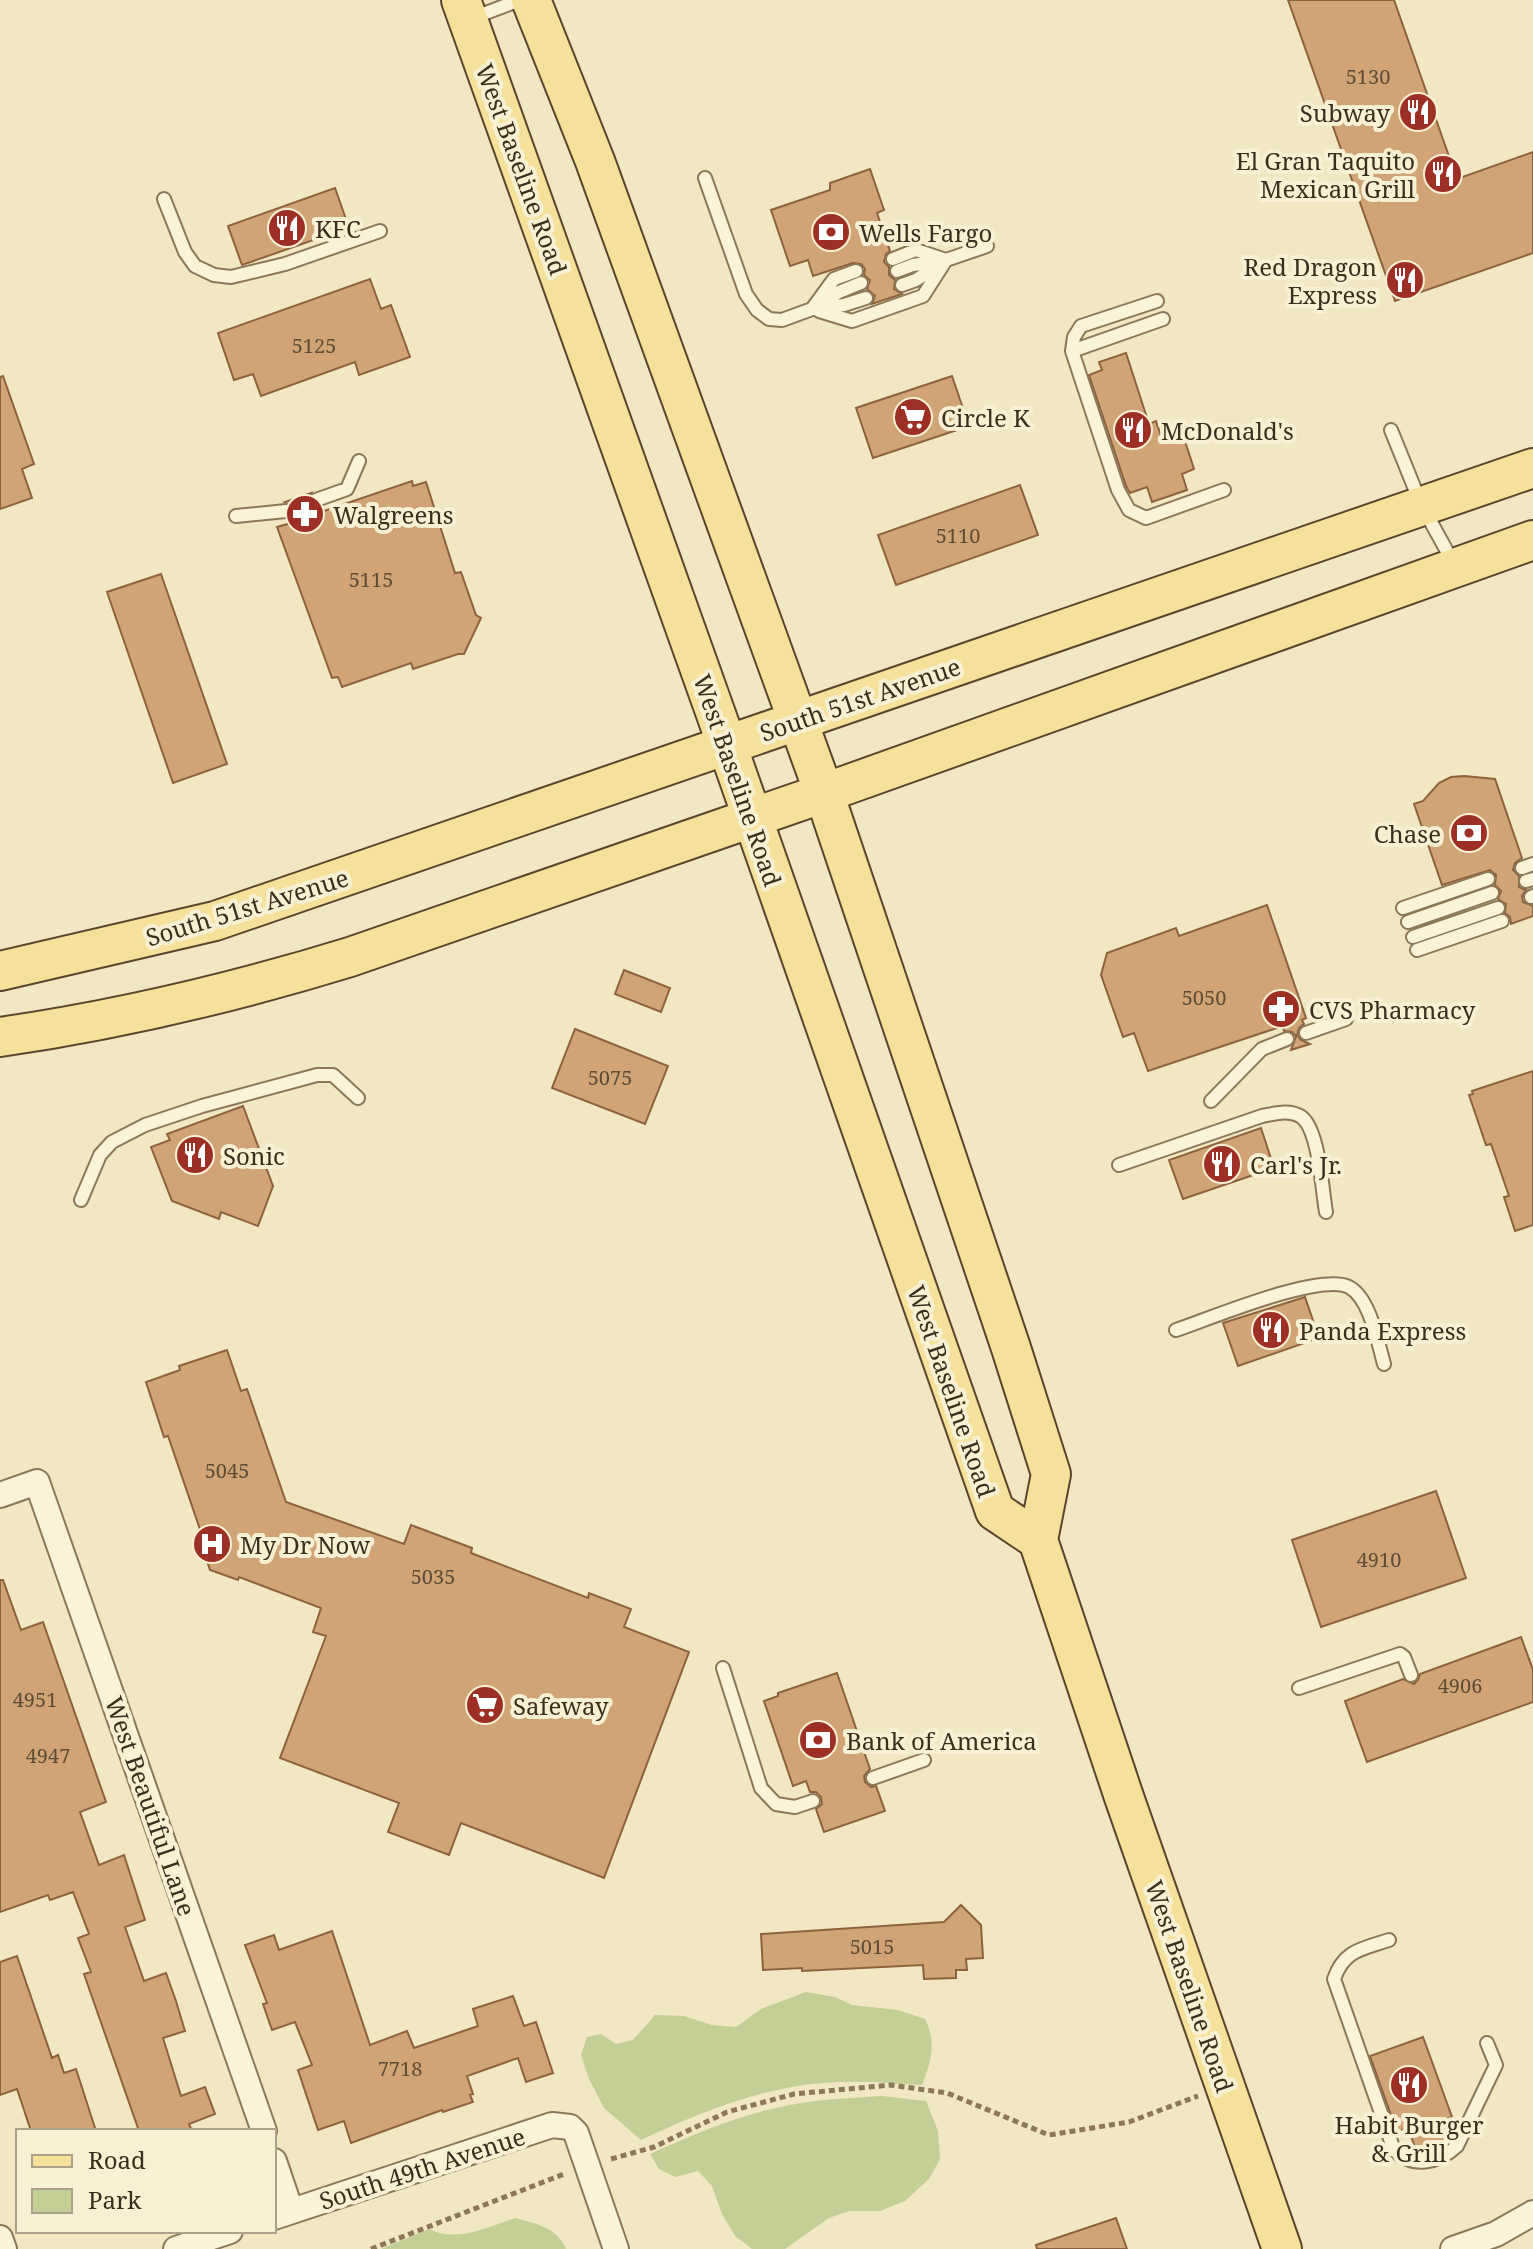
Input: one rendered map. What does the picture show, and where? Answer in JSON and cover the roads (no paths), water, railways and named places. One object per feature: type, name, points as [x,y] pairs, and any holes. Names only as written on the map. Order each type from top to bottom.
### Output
[{"type":"main road","name":"West Baseline Road","points":[[531,0],[595,161],[824,793],[1051,1474],[1038,1540],[1282,2249]]},
{"type":"main road","name":"West Baseline Road","points":[[465,10],[995,1511],[1038,1540]]},
{"type":"main road","name":"South 51st Avenue","points":[[0,971],[215,921],[1533,468]]},
{"type":"main road","points":[[0,1037],[161,1007],[285,977],[824,793],[1533,540]]},
{"type":"street","name":"West Beautiful Lane","points":[[0,1495],[37,1482],[263,2129]]},
{"type":"street","name":"South 49th Avenue","points":[[283,2214],[552,2125],[570,2127],[581,2143],[616,2249]]},
{"type":"street","points":[[276,2173],[283,2214]]},
{"type":"street","points":[[1453,2249],[1496,2234],[1533,2213]]},
{"type":"street","points":[[176,2249],[224,2233]]},
{"type":"street","points":[[0,2238],[4,2249]]},
{"type":"lane","points":[[465,10],[520,0]]},
{"type":"lane","points":[[705,178],[746,294],[757,310],[769,319],[782,320],[812,309],[844,305],[866,298]]},
{"type":"lane","points":[[164,199],[185,252],[195,266],[214,275],[231,277],[285,264],[380,231]]},
{"type":"lane","points":[[895,265],[946,260],[987,246]]},
{"type":"lane","points":[[812,309],[852,321],[923,296],[946,260]]},
{"type":"lane","points":[[902,285],[916,280],[946,260]]},
{"type":"lane","points":[[812,309],[834,279],[859,277]]},
{"type":"lane","points":[[1157,301],[1081,326],[1074,337],[1072,351],[1118,490],[1129,510],[1146,518],[1224,490]]},
{"type":"lane","points":[[1072,351],[1163,319]]},
{"type":"lane","points":[[1391,430],[1421,504],[1456,567]]},
{"type":"lane","points":[[316,500],[347,489],[359,461]]},
{"type":"lane","points":[[236,516],[286,511]]},
{"type":"lane","points":[[1403,908],[1488,879]]},
{"type":"lane","points":[[1408,922],[1492,893]]},
{"type":"lane","points":[[1413,937],[1500,915],[1417,950]]},
{"type":"lane","points":[[1306,1033],[1346,1019]]},
{"type":"lane","points":[[1211,1101],[1262,1049],[1287,1039]]},
{"type":"lane","points":[[81,1200],[100,1155],[112,1142],[145,1125],[317,1075],[333,1075],[358,1098]]},
{"type":"lane","points":[[1119,1165],[1262,1116],[1283,1112],[1300,1116],[1312,1131],[1326,1212]]},
{"type":"lane","points":[[1176,1330],[1302,1287],[1327,1283],[1349,1287],[1365,1304],[1384,1364]]},
{"type":"lane","points":[[1299,1688],[1395,1654],[1404,1657],[1411,1675]]},
{"type":"lane","points":[[723,1668],[761,1788],[776,1804],[795,1807],[813,1801]]},
{"type":"lane","points":[[873,1778],[924,1760]]},
{"type":"lane","points":[[1389,1940],[1349,1954],[1342,1961],[1334,1979],[1394,2150],[1402,2158],[1420,2163],[1450,2153],[1457,2146],[1496,2065],[1487,2043]]},
{"type":"place","name":"Subway","points":[[1418,112]]},
{"type":"place","name":"El Gran Taquito Mexican Grill","points":[[1443,174]]},
{"type":"place","name":"KFC","points":[[287,228]]},
{"type":"place","name":"Wells Fargo","points":[[831,232]]},
{"type":"place","name":"Red Dragon Express","points":[[1405,280]]},
{"type":"place","name":"Circle K","points":[[913,417]]},
{"type":"place","name":"McDonald's","points":[[1133,430]]},
{"type":"place","name":"Walgreens","points":[[305,514]]},
{"type":"place","name":"Chase","points":[[1469,833]]},
{"type":"place","name":"CVS Pharmacy","points":[[1281,1009]]},
{"type":"place","name":"Sonic","points":[[195,1155]]},
{"type":"place","name":"Carl's Jr.","points":[[1222,1164]]},
{"type":"place","name":"Panda Express","points":[[1271,1330]]},
{"type":"place","name":"My Dr Now","points":[[212,1544]]},
{"type":"place","name":"Safeway","points":[[485,1705]]},
{"type":"place","name":"Bank of America","points":[[818,1740]]},
{"type":"place","name":"Habit Burger & Grill","points":[[1409,2085]]}]
